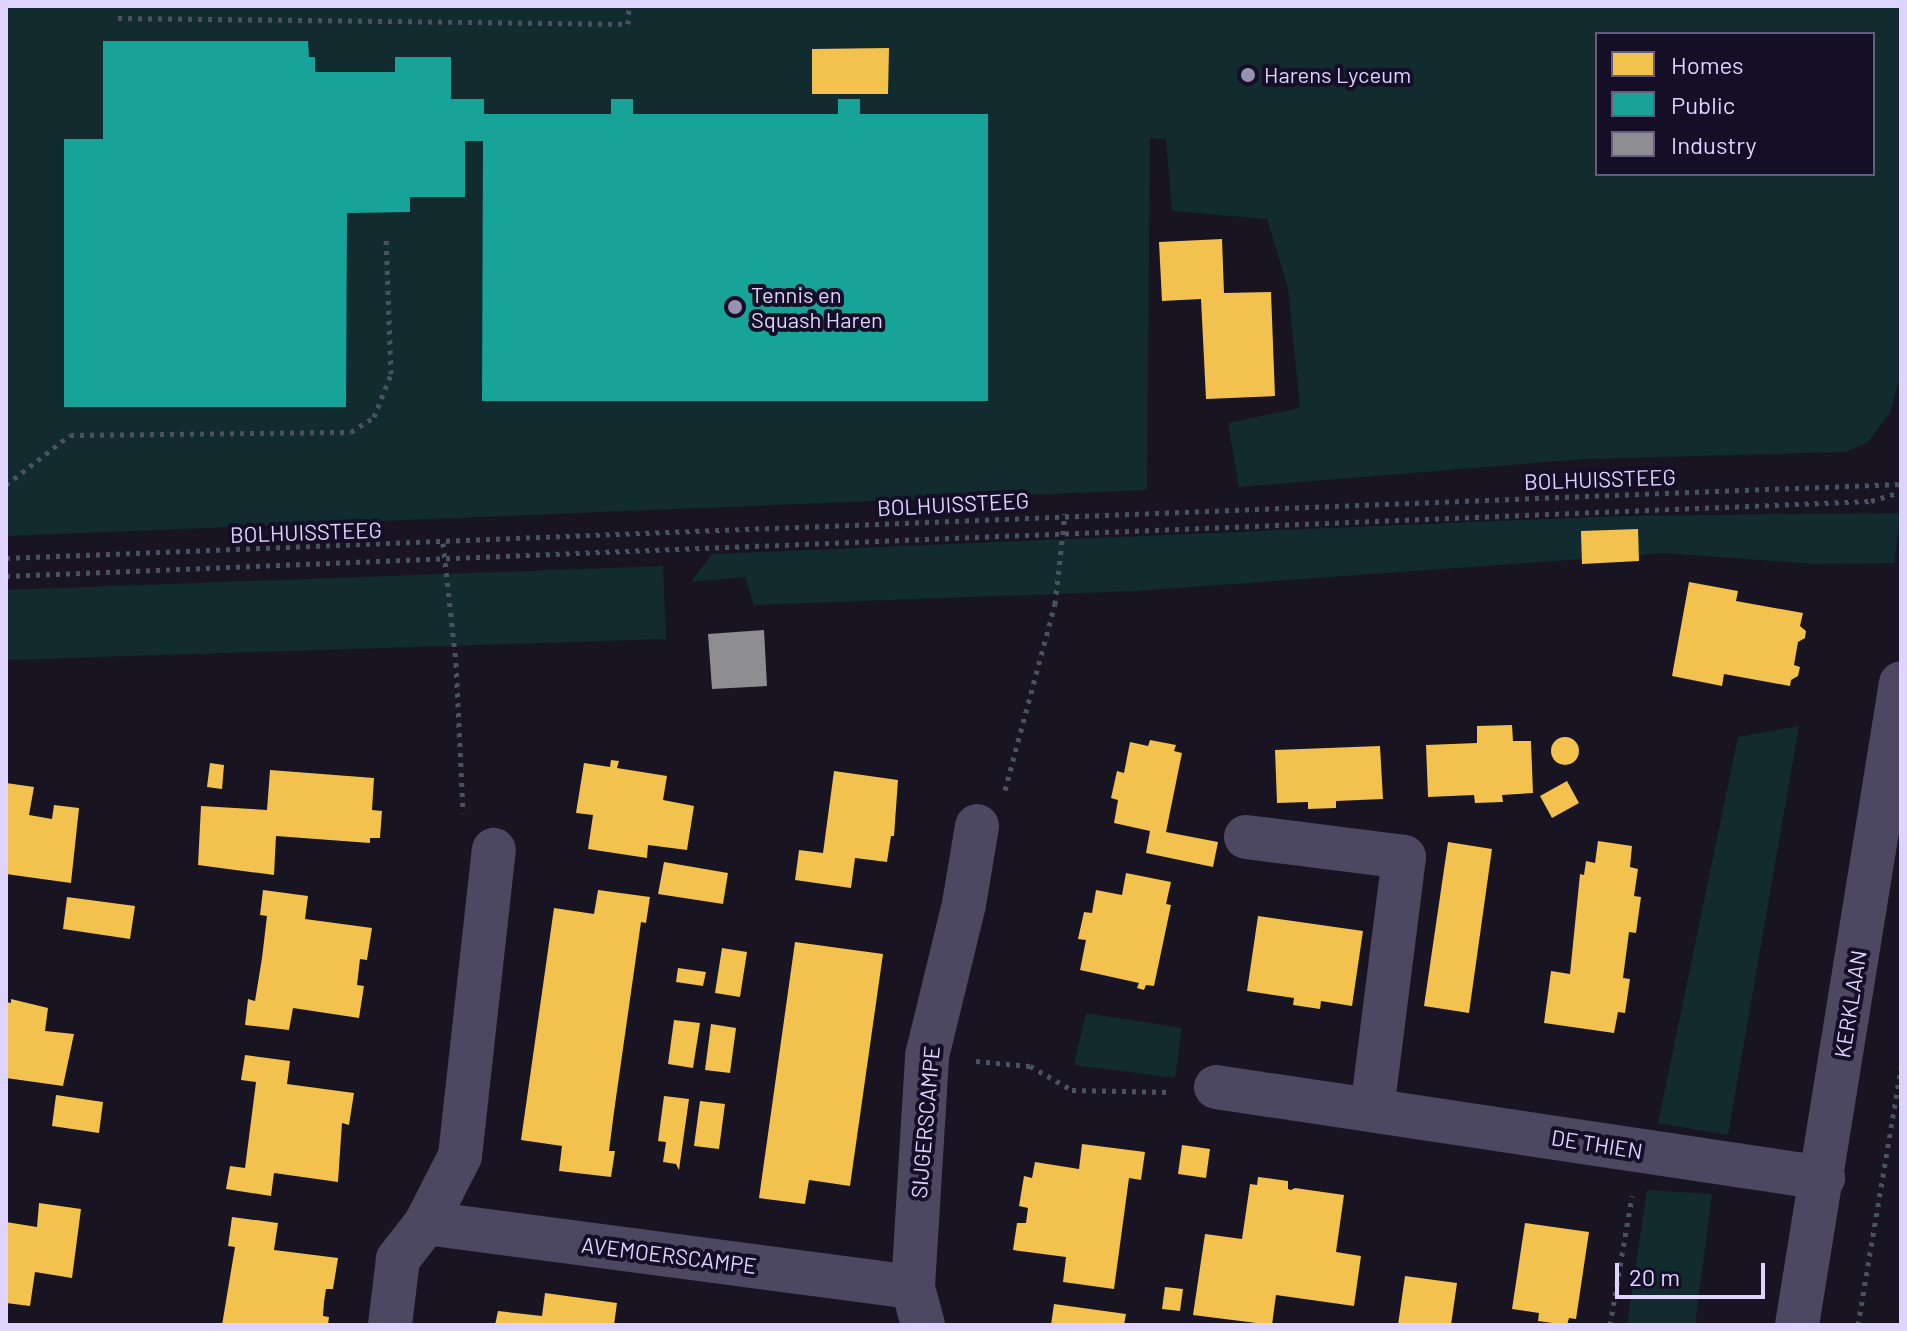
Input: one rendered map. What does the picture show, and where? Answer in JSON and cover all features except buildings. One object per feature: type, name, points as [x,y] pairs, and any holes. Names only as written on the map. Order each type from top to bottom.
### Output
[{"type":"street","name":"KERKLAAN","points":[[1797,1325],[1901,683]]},
{"type":"street","name":"SIJGERSCAMPE","points":[[918,1306],[927,1056],[964,904],[977,826]]},
{"type":"street","points":[[1246,837],[1404,857],[1372,1109]]},
{"type":"street","points":[[390,1325],[398,1259],[426,1223],[460,1156],[494,850]]},
{"type":"street","name":"DE THIEN","points":[[1216,1087],[1823,1178]]},
{"type":"street","name":"AVEMOERSCAMPE","points":[[426,1223],[918,1306]]},
{"type":"path","points":[[118,18],[628,24],[629,6]]},
{"type":"path","points":[[6,485],[70,435],[351,432],[374,417],[391,374],[386,240]]},
{"type":"path","name":"BOLHUISSTEEG","points":[[6,558],[443,543],[1065,514],[1901,484]]},
{"type":"path","points":[[6,576],[443,561],[1871,501],[1901,492]]},
{"type":"path","points":[[977,826],[1002,803],[1055,604],[1065,514]]},
{"type":"path","points":[[443,543],[456,663],[464,824],[494,850]]},
{"type":"path","points":[[927,1056],[1030,1066],[1072,1090],[1159,1094],[1216,1087]]},
{"type":"path","points":[[1858,1325],[1901,1067]]},
{"type":"path","points":[[1610,1325],[1640,1151]]},
{"type":"green space","points":[[6,6],[1901,6],[1901,374],[1890,413],[1867,443],[1845,452],[1584,459],[1239,487],[1228,423],[1300,408],[1288,288],[1267,219],[1172,211],[1166,139],[1150,138],[1147,490],[6,536]]},
{"type":"green space","points":[[1901,513],[1894,563],[1815,564],[1665,553],[1136,591],[754,605],[745,577],[691,582],[712,554],[1617,516]]},
{"type":"green space","points":[[663,566],[666,639],[6,660],[6,590]]},
{"type":"green space","points":[[1799,726],[1728,1135],[1658,1123],[1738,737]]},
{"type":"green space","points":[[1086,1013],[1182,1028],[1175,1078],[1074,1065]]},
{"type":"green space","points":[[1647,1190],[1712,1194],[1695,1325],[1627,1325]]},
{"type":"place","name":"Harens Lyceum","points":[[1248,75]]},
{"type":"place","name":"Tennis en Squash Haren","points":[[735,307]]}]
